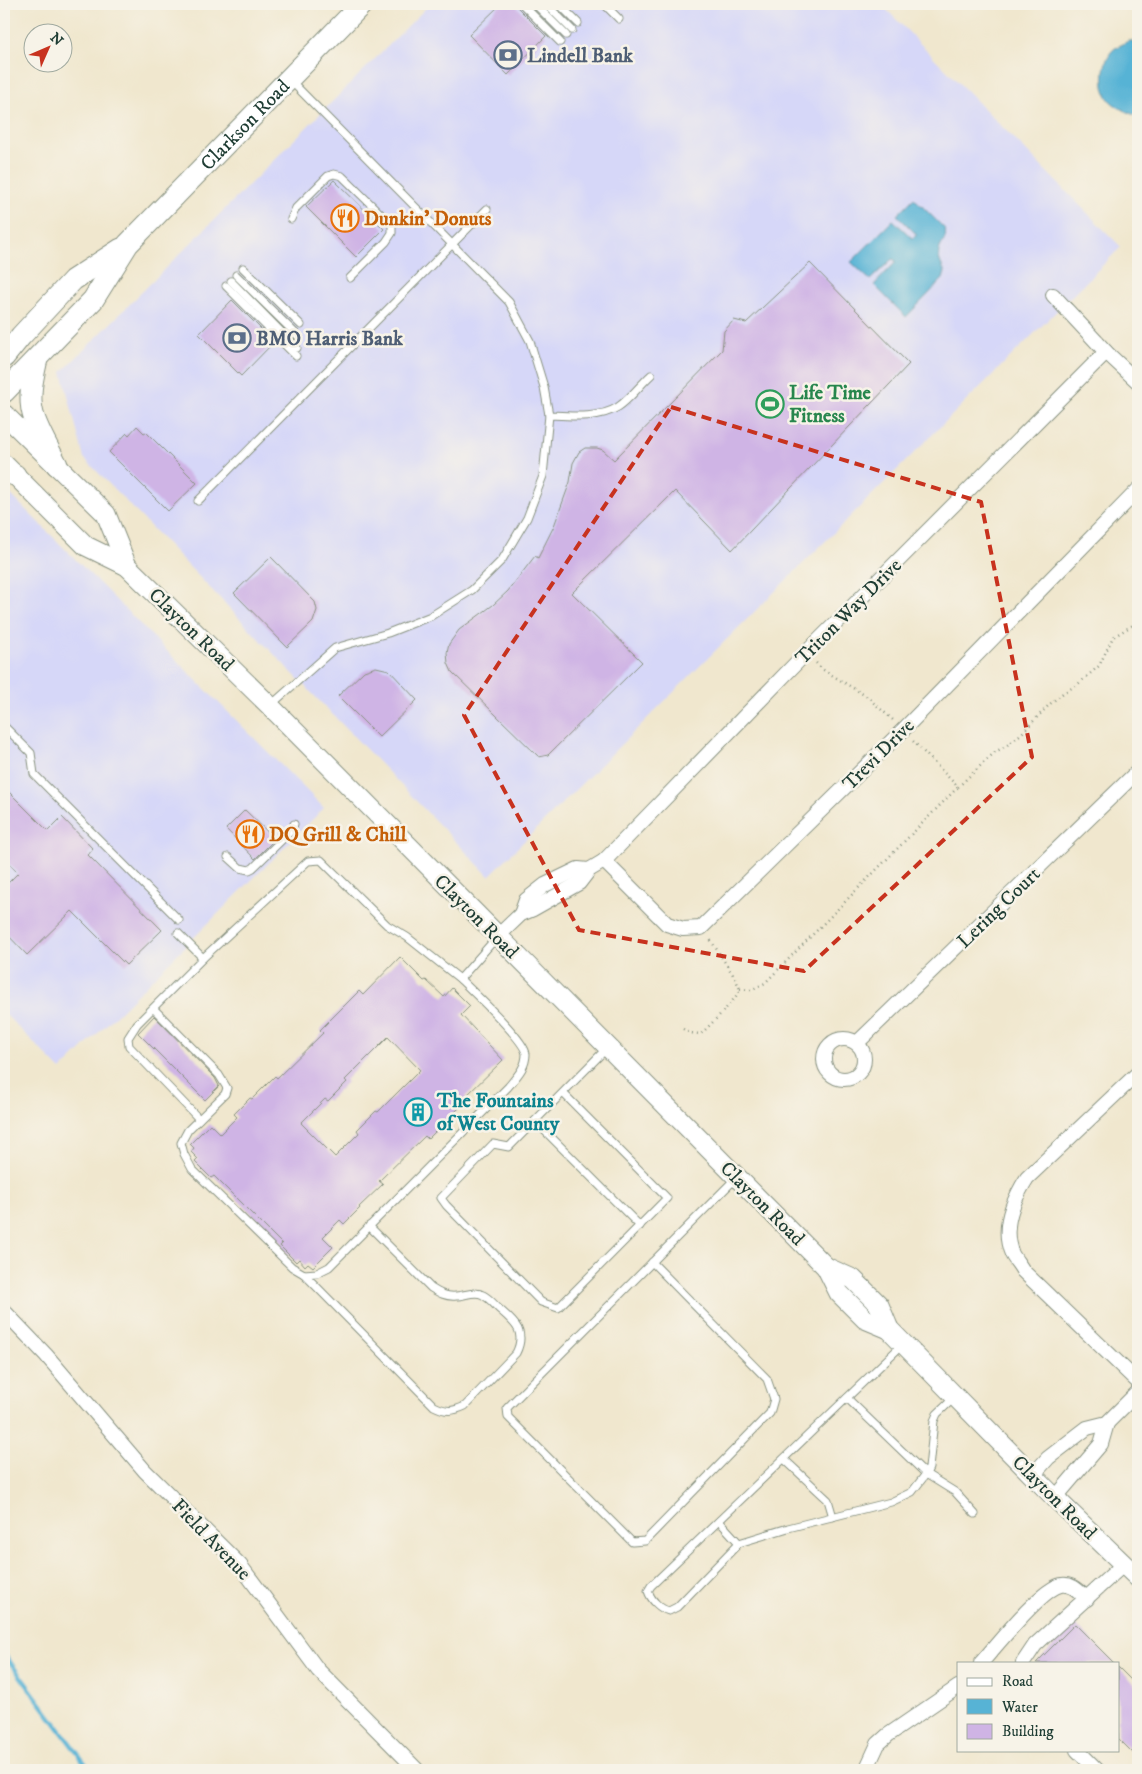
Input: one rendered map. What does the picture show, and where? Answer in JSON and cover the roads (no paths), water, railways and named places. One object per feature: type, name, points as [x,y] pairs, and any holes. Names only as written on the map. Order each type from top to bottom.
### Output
[{"type":"main road","name":"Clarkson Road","points":[[4,392],[93,300],[128,244],[362,4]]},
{"type":"main road","name":"Clarkson Road","points":[[4,357],[12,339],[74,280],[128,244]]},
{"type":"main road","points":[[38,358],[32,382],[31,400],[33,415],[57,465]]},
{"type":"main road","name":"Clayton Road","points":[[4,414],[106,514],[127,566]]},
{"type":"main road","name":"Clayton Road","points":[[8,471],[86,546],[127,566],[270,706],[826,1267],[839,1294],[865,1319],[889,1329],[1055,1498],[1138,1578]]},
{"type":"street","points":[[1053,296],[1106,352],[1138,382]]},
{"type":"street","name":"Triton Way Drive","points":[[497,936],[521,914],[526,900],[545,885],[578,869],[589,870],[604,860],[805,654],[1106,352]]},
{"type":"street","name":"Trevi Drive","points":[[604,860],[667,924],[683,929],[701,928],[910,723],[1138,490]]},
{"type":"street","name":"Lering Court","points":[[857,1043],[1138,771]]},
{"type":"street","points":[[1138,1073],[1027,1178],[1018,1192],[1007,1225],[1007,1237],[1012,1254],[1024,1270],[1138,1382]]},
{"type":"street","name":"Field Avenue","points":[[4,1311],[46,1354],[145,1471],[240,1564],[318,1670],[417,1770]]},
{"type":"street","points":[[1055,1498],[1101,1444],[1107,1423],[1138,1392]]},
{"type":"street","points":[[1033,1475],[1048,1458],[1087,1428],[1107,1423]]},
{"type":"street","points":[[1024,1662],[1035,1645],[1124,1564]]},
{"type":"street","points":[[982,1662],[1048,1591],[1061,1585],[1072,1586],[1087,1598]]},
{"type":"street","points":[[866,1770],[878,1744],[888,1734],[957,1688]]},
{"type":"street","points":[[1079,1752],[1097,1770]]},
{"type":"lane","points":[[522,4],[560,42]]},
{"type":"lane","points":[[535,4],[566,35]]},
{"type":"lane","points":[[546,4],[572,30]]},
{"type":"lane","points":[[559,4],[578,23]]},
{"type":"lane","points":[[604,4],[619,19]]},
{"type":"lane","points":[[270,706],[335,648],[388,632],[431,616],[472,590],[502,560],[527,518],[543,476],[549,415],[544,387],[530,341],[509,302],[288,78]]},
{"type":"lane","points":[[291,219],[296,208],[328,176],[334,174],[342,176],[392,225],[392,233],[386,242],[350,278]]},
{"type":"lane","points":[[198,501],[486,209]]},
{"type":"lane","points":[[243,268],[301,325]]},
{"type":"lane","points":[[236,275],[299,337]]},
{"type":"lane","points":[[296,356],[228,283],[297,348]]},
{"type":"lane","points":[[549,415],[573,416],[603,413],[618,407],[651,375]]},
{"type":"lane","points":[[4,726],[32,753],[34,774],[179,920]]},
{"type":"lane","points":[[228,857],[240,868],[249,870],[292,830],[294,824]]},
{"type":"lane","points":[[199,1119],[129,1046],[128,1038],[137,1024],[203,958],[308,861],[321,860],[387,925],[407,937],[460,979],[493,1011],[522,1044],[526,1051],[525,1065],[508,1087],[329,1267],[317,1273],[304,1274]]},
{"type":"lane","points":[[178,933],[203,958]]},
{"type":"lane","points":[[460,979],[497,936]]},
{"type":"lane","points":[[154,1008],[219,1075],[227,1088],[226,1094],[188,1130],[181,1143],[184,1154],[192,1169],[292,1267],[304,1274],[434,1406],[445,1412],[465,1406],[516,1353],[521,1343],[519,1332],[513,1322],[484,1295],[475,1293],[456,1296],[442,1295],[431,1288],[370,1226]]},
{"type":"lane","points":[[563,1093],[667,1198],[558,1308],[541,1302],[446,1205],[442,1198],[493,1144],[508,1147],[608,1047]]},
{"type":"lane","points":[[535,1121],[640,1226]]},
{"type":"lane","points":[[652,1262],[767,1379],[774,1398],[770,1413],[645,1541],[632,1542],[508,1417],[507,1408],[652,1262],[738,1177]]},
{"type":"lane","points":[[904,1344],[651,1586],[648,1591],[650,1596],[663,1610],[669,1612],[677,1607],[739,1543],[788,1528],[891,1502],[912,1492],[928,1471],[934,1421],[940,1411],[956,1396]]},
{"type":"lane","points":[[847,1398],[928,1471],[955,1492],[974,1514]]},
{"type":"lane","points":[[784,1459],[828,1500],[834,1517]]},
{"type":"lane","points":[[719,1521],[739,1543]]},
{"type":"water","points":[[1128,41],[1138,41],[1138,116],[1126,112],[1108,98],[1103,79],[1105,65],[1110,53]]},
{"type":"water","points":[[914,198],[945,229],[939,256],[945,272],[943,279],[906,317],[874,285],[896,261],[891,260],[870,280],[851,262],[893,220],[912,238],[916,236],[897,215]]},
{"type":"waterway","points":[[4,1654],[90,1770]]},
{"type":"place","name":"Lindell Bank","points":[[508,55]]},
{"type":"place","name":"Dunkin' Donuts","points":[[345,218]]},
{"type":"place","name":"BMO Harris Bank","points":[[237,338]]},
{"type":"place","name":"Life Time Fitness","points":[[770,404]]},
{"type":"place","name":"DQ Grill & Chill","points":[[250,834]]},
{"type":"place","name":"The Fountains of West County","points":[[418,1112]]}]
